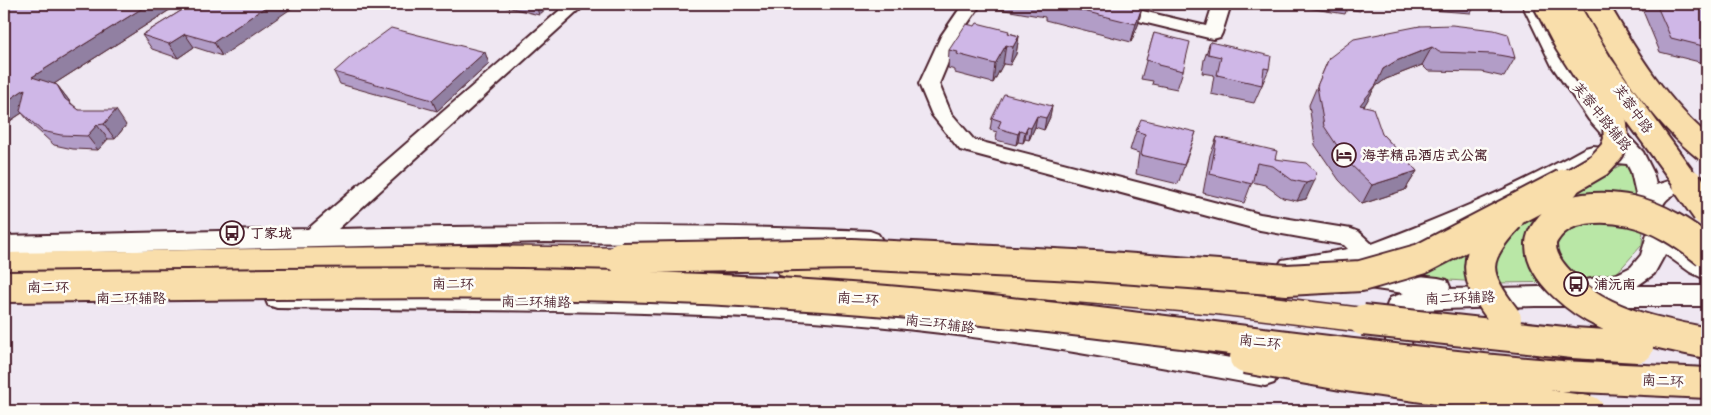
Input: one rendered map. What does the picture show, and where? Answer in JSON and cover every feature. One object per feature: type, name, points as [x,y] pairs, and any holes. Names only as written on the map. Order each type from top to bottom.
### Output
[{"type":"main road","points":[[620,258],[852,254],[1084,265],[1287,280],[1326,280],[1361,276],[1421,259],[1599,165],[1612,151],[1616,140],[1615,124],[1607,106],[1567,44],[1546,4]]},
{"type":"main road","name":"芙蓉中路","points":[[1565,4],[1601,65],[1707,211]]},
{"type":"main road","name":"芙蓉中路","points":[[1579,4],[1614,62],[1707,185]]},
{"type":"main road","points":[[1595,4],[1613,36],[1654,95],[1680,126],[1707,150]]},
{"type":"main road","points":[[1519,208],[1489,239],[1479,261],[1480,280],[1494,304],[1506,319],[1523,333],[1547,348],[1574,360],[1646,380]]},
{"type":"main road","points":[[1707,252],[1681,232],[1663,223],[1641,213],[1618,209],[1593,208],[1572,211],[1556,219],[1547,229],[1541,242],[1544,258],[1552,271],[1560,281],[1592,307],[1617,320],[1707,343]]},
{"type":"main road","name":"南二环","points":[[4,264],[469,257],[620,258],[760,265],[1033,286],[1216,302],[1573,343],[1707,348]]},
{"type":"main road","name":"南二环","points":[[4,287],[380,283],[716,290],[886,300],[1419,362],[1560,376],[1707,383]]},
{"type":"main road","points":[[1020,315],[1344,375],[1589,411]]},
{"type":"street","points":[[312,239],[578,4]]},
{"type":"street","points":[[972,4],[950,36],[929,84],[942,115],[968,145],[1260,222],[1351,238],[1368,255]]},
{"type":"street","points":[[1090,4],[1213,33],[1222,4]]},
{"type":"street","name":"芙蓉中路辅路","points":[[1531,4],[1562,66],[1596,115],[1635,157],[1642,172],[1653,219],[1659,232]]},
{"type":"street","points":[[1607,4],[1651,74],[1707,140]]},
{"type":"street","points":[[1596,115],[1610,125],[1622,130],[1675,136],[1689,131],[1690,126],[1685,116]]},
{"type":"street","points":[[1262,266],[1312,264],[1368,255],[1434,230],[1530,188],[1594,153],[1635,157]]},
{"type":"street","points":[[1651,207],[1656,196],[1668,188],[1686,184],[1707,185]]},
{"type":"street","points":[[1659,232],[1672,247],[1707,271]]},
{"type":"street","name":"南二环辅路","points":[[4,245],[690,234],[877,241],[1262,266],[1457,289],[1599,287],[1638,275],[1649,262],[1659,232]]},
{"type":"street","name":"南二环辅路","points":[[4,299],[143,297],[575,302],[750,308],[875,316],[1015,332],[1341,390],[1366,389],[1381,385],[1394,378],[1401,368],[1396,313],[1399,305],[1412,300],[1544,296],[1707,296]]},
{"type":"green space","points":[[1627,162],[1645,196],[1642,245],[1615,275],[1573,282],[1494,283],[1404,277]]},
{"type":"building","points":[[4,4],[100,4],[108,6],[112,4],[149,4],[32,77],[57,85],[65,99],[79,110],[116,110],[104,124],[97,125],[87,136],[61,135],[42,131],[20,111],[25,89],[4,103]]},
{"type":"building","points":[[192,4],[270,4],[214,42],[185,34],[169,44],[142,35]]},
{"type":"building","points":[[1055,4],[1127,4],[1142,7],[1136,24]]},
{"type":"building","points":[[1656,4],[1707,4],[1707,47],[1671,38]]},
{"type":"building","points":[[977,23],[1009,31],[1008,33],[1019,36],[1013,47],[1006,45],[995,64],[949,50],[966,24],[975,26]]},
{"type":"building","points":[[1452,25],[1494,30],[1508,34],[1515,58],[1493,54],[1439,52],[1432,47],[1396,61],[1383,69],[1376,85],[1360,105],[1373,108],[1382,134],[1417,171],[1372,185],[1348,162],[1324,126],[1317,86],[1329,58],[1354,39],[1420,26]]},
{"type":"building","points":[[391,28],[485,52],[432,100],[334,72]]},
{"type":"building","points":[[1154,33],[1190,42],[1183,71],[1146,60]]},
{"type":"building","points":[[1210,42],[1271,56],[1269,69],[1264,68],[1262,85],[1217,75],[1221,57],[1208,54]]},
{"type":"building","points":[[1004,94],[1052,106],[1046,118],[1037,116],[1031,128],[1027,127],[1025,132],[1020,130],[1018,134],[998,128],[1001,121],[992,118]]},
{"type":"building","points":[[1141,119],[1196,132],[1184,165],[1141,155],[1145,134],[1136,131]]},
{"type":"building","points":[[1217,137],[1277,151],[1275,159],[1306,163],[1316,172],[1315,180],[1306,183],[1292,180],[1273,166],[1257,163],[1252,184],[1210,174]]},
{"type":"place","name":"海芋精品酒店式公寓","points":[[1344,155]]},
{"type":"place","name":"丁家垅","points":[[232,233]]},
{"type":"place","name":"浦沅南","points":[[1576,284]]}]
